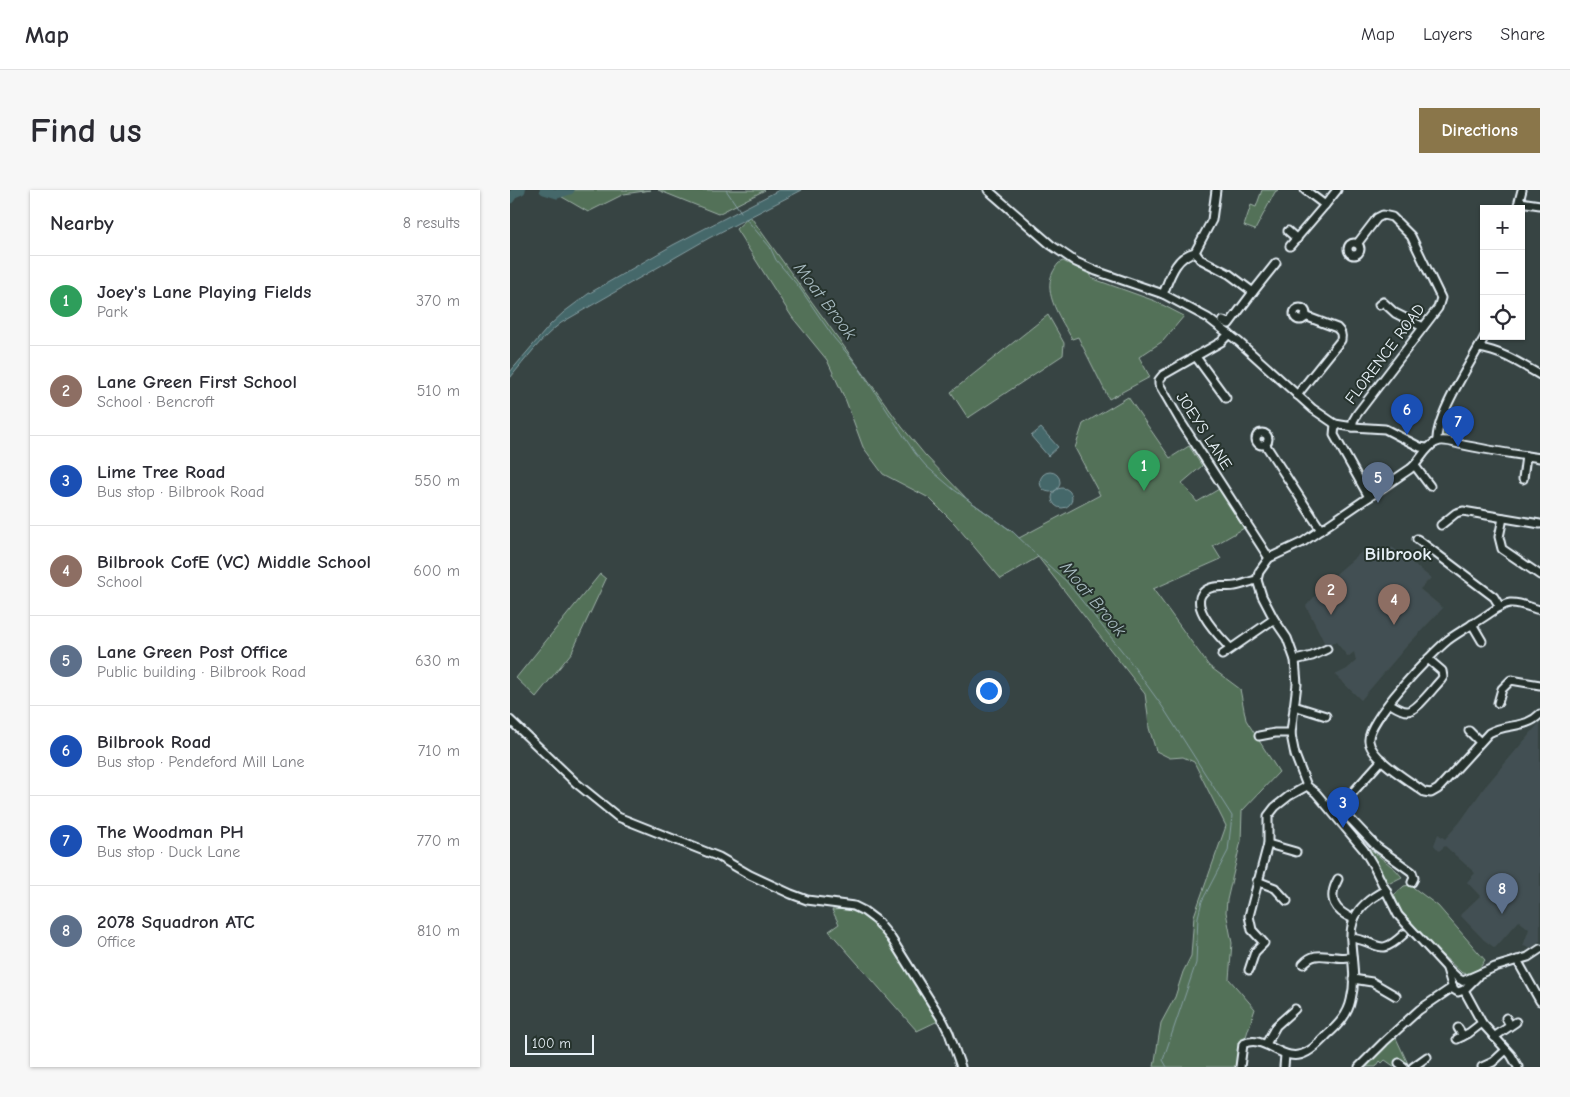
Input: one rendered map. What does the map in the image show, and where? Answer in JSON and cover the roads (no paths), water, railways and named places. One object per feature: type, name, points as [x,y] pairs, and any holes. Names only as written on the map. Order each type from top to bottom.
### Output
[{"type":"street","points":[[988,190],[1050,245],[1076,262],[1103,274],[1163,294],[1194,309],[1229,334],[1323,418],[1335,424],[1385,429],[1420,447],[1426,448]]},
{"type":"street","points":[[1163,294],[1176,264],[1188,254],[1195,252],[1213,217],[1216,190]]},
{"type":"street","points":[[1305,190],[1325,206]]},
{"type":"street","points":[[1290,246],[1337,190]]},
{"type":"street","points":[[1518,205],[1522,190]]},
{"type":"street","points":[[1525,205],[1540,206]]},
{"type":"street","name":"FLORENCE ROAD","points":[[1353,427],[1353,421],[1357,414],[1438,308],[1441,298],[1411,236],[1392,218],[1386,215],[1380,216],[1357,244]]},
{"type":"street","points":[[1288,231],[1296,239]]},
{"type":"street","points":[[1195,252],[1200,259],[1229,274],[1253,292]]},
{"type":"street","points":[[1229,324],[1276,263]]},
{"type":"street","points":[[1381,301],[1395,313],[1423,327]]},
{"type":"street","points":[[1297,395],[1341,340],[1342,336],[1337,328],[1305,316]]},
{"type":"street","name":"JOEYS LANE","points":[[1229,334],[1221,342],[1163,375],[1159,380],[1160,389],[1269,558]]},
{"type":"street","points":[[1437,442],[1437,430],[1457,386],[1483,340]]},
{"type":"street","points":[[1479,348],[1507,357],[1540,375]]},
{"type":"street","points":[[1196,357],[1226,398]]},
{"type":"street","points":[[1335,424],[1334,435],[1370,497]]},
{"type":"street","points":[[1359,1067],[1384,1042],[1430,1002],[1466,984],[1446,967],[1398,915],[1364,850],[1316,793],[1307,786],[1295,755],[1291,733],[1297,684],[1295,660],[1287,638],[1262,596],[1258,580],[1260,568],[1269,558],[1299,544],[1415,466],[1426,448],[1437,442],[1444,440],[1486,450],[1540,458]]},
{"type":"street","points":[[1265,444],[1320,530]]},
{"type":"street","points":[[1523,479],[1526,456]]},
{"type":"street","points":[[1415,466],[1430,486]]},
{"type":"street","points":[[1441,525],[1460,512],[1540,524]]},
{"type":"street","points":[[1503,518],[1499,537],[1502,549],[1540,575]]},
{"type":"street","points":[[1417,539],[1494,597],[1500,607]]},
{"type":"street","points":[[1230,648],[1205,616],[1200,606],[1200,598],[1209,588],[1236,586],[1258,580]]},
{"type":"street","points":[[1540,610],[1510,603],[1500,607],[1449,639],[1428,659],[1389,703],[1369,735],[1371,748],[1382,760],[1424,792],[1431,793],[1438,789],[1480,742],[1494,730],[1525,724],[1536,719],[1540,714]]},
{"type":"street","points":[[1222,655],[1274,619]]},
{"type":"street","points":[[1472,624],[1482,641]]},
{"type":"street","points":[[1295,660],[1312,656],[1327,649]]},
{"type":"street","points":[[1389,703],[1408,712],[1415,708],[1441,680],[1443,677],[1442,671],[1428,659]]},
{"type":"street","points":[[1498,703],[1502,689],[1511,680],[1540,685]]},
{"type":"street","points":[[1294,706],[1326,716]]},
{"type":"street","points":[[510,720],[576,783],[618,817],[719,857],[750,875],[791,894],[807,900],[854,906],[876,920],[891,938],[943,1021],[961,1067]]},
{"type":"street","points":[[1469,731],[1480,742]]},
{"type":"street","points":[[1260,736],[1275,733],[1291,733]]},
{"type":"street","points":[[1333,814],[1382,760]]},
{"type":"street","points":[[1249,970],[1255,952],[1264,942],[1252,930],[1249,920],[1257,881],[1268,844],[1267,821],[1270,812],[1289,796],[1307,786]]},
{"type":"street","points":[[1340,808],[1377,847],[1412,872],[1414,878],[1412,882]]},
{"type":"street","points":[[1268,844],[1296,852]]},
{"type":"street","points":[[1338,879],[1334,888],[1334,902],[1340,912],[1354,919]]},
{"type":"street","points":[[1257,881],[1275,888],[1287,901]]},
{"type":"street","points":[[1240,1067],[1243,1044],[1249,1040],[1266,1044],[1286,1055],[1300,1055],[1308,1052],[1346,1014],[1351,1000],[1353,979],[1351,938],[1354,919],[1367,900],[1386,890]]},
{"type":"street","points":[[1351,938],[1365,940],[1385,948],[1394,944],[1404,934]]},
{"type":"street","points":[[1458,988],[1495,967],[1528,957],[1540,949]]},
{"type":"street","points":[[1303,964],[1309,958],[1317,955],[1352,957]]},
{"type":"street","points":[[1517,960],[1540,1000]]},
{"type":"street","points":[[1446,967],[1482,1023],[1518,1067]]},
{"type":"street","points":[[1458,988],[1455,981],[1478,976]]},
{"type":"street","points":[[1353,979],[1372,982],[1396,996]]},
{"type":"street","points":[[1266,1044],[1276,1026],[1294,1009]]},
{"type":"street","points":[[1494,1037],[1511,1022]]},
{"type":"street","points":[[1458,1028],[1460,1037],[1482,1023]]},
{"type":"street","points":[[1482,1067],[1493,1062],[1506,1050]]},
{"type":"street","points":[[1284,1067],[1286,1055]]},
{"type":"street","points":[[1413,1067],[1427,1058]]},
{"type":"water","points":[[779,190],[802,190],[709,238],[561,323],[540,342],[510,378],[510,372],[550,325],[588,294],[673,245]]},
{"type":"water","points":[[1041,428],[1058,447],[1048,456],[1031,436]]},
{"type":"water","points":[[1050,472],[1057,475],[1060,482],[1057,489],[1050,492],[1043,489],[1040,482],[1043,475]]},
{"type":"water","points":[[1062,488],[1069,491],[1072,498],[1069,505],[1062,508],[1055,505],[1052,498],[1055,491]]},
{"type":"waterway","points":[[510,199],[514,193],[521,190]]},
{"type":"waterway","points":[[544,190],[557,194],[570,190]]},
{"type":"waterway","name":"Moat Brook","points":[[726,190],[741,212]]},
{"type":"waterway","name":"Moat Brook","points":[[746,219],[770,247],[776,260],[799,287],[834,338],[857,365],[915,453],[926,466],[953,489],[1013,532],[1066,581],[1126,656],[1162,706],[1232,816],[1228,851],[1202,901],[1198,917],[1196,963],[1163,1060],[1167,1067]]},
{"type":"place","name":"Bilbrook Road","points":[[1407,435]]},
{"type":"place","name":"The Woodman PH","points":[[1458,447]]},
{"type":"place","name":"Joey's Lane Playing Fields","points":[[1144,491]]},
{"type":"place","name":"Lane Green Post Office","points":[[1378,503]]},
{"type":"place","name":"Lane Green First School","points":[[1331,615]]},
{"type":"place","name":"Bilbrook CofE (VC) Middle School","points":[[1394,625]]},
{"type":"place","name":"Lime Tree Road","points":[[1343,828]]},
{"type":"place","name":"2078 Squadron ATC","points":[[1502,914]]},
{"type":"district","name":"Bilbrook","points":[[1398,554]]}]
